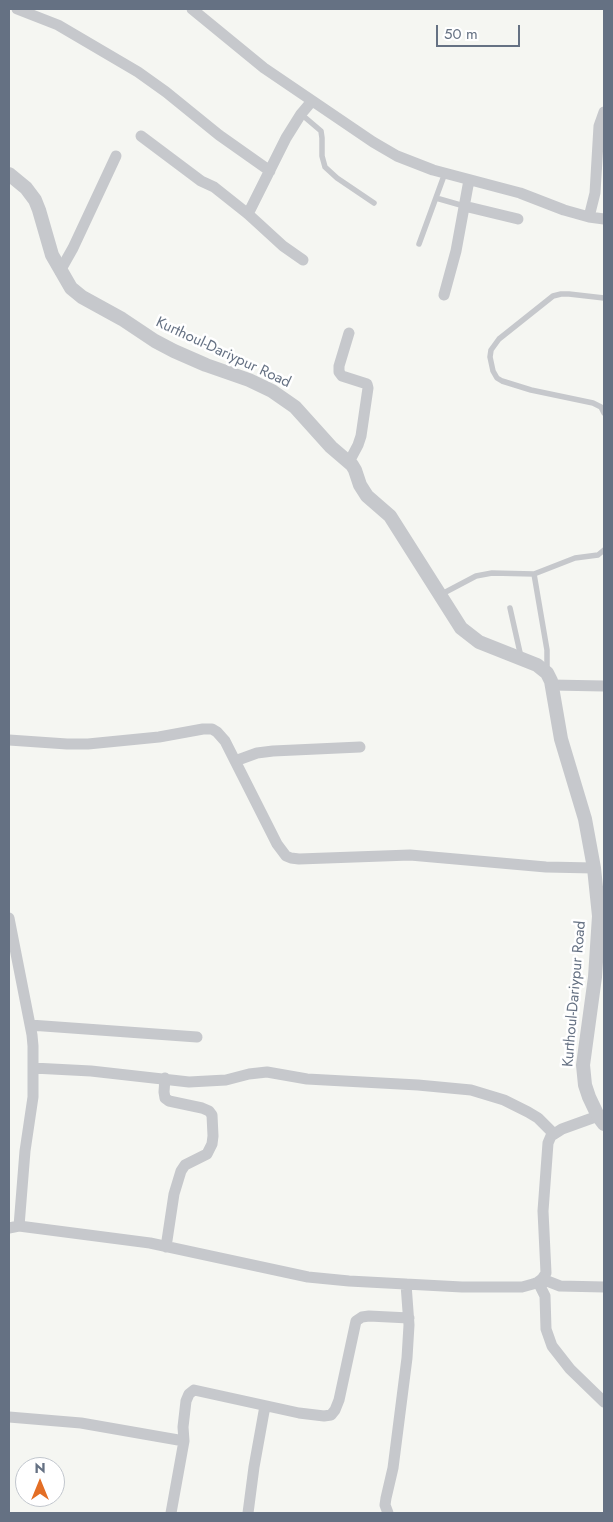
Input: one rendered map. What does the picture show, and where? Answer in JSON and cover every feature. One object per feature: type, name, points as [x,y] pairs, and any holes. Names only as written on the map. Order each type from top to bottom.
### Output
[{"type":"street","points":[[17,9],[58,26],[138,72],[219,135],[270,171]]},
{"type":"street","points":[[192,9],[264,68],[373,142],[397,156],[445,173],[520,193],[564,210],[604,219]]},
{"type":"street","points":[[248,214],[280,148],[301,114],[312,101]]},
{"type":"street","points":[[589,217],[600,193],[601,143],[599,126],[604,112]]},
{"type":"street","points":[[141,136],[201,181],[214,187],[248,214],[274,239],[303,260]]},
{"type":"street","points":[[60,271],[73,248],[116,156]]},
{"type":"street","name":"Kurthoul-Dariypur Road","points":[[9,174],[26,188],[35,200],[52,254],[71,288],[82,297],[122,318],[155,341],[206,365],[249,380],[281,397],[295,407],[331,447],[355,470],[360,485],[367,496],[390,516],[461,628],[470,637],[492,648],[538,665],[549,679],[561,739],[586,819],[601,917],[601,941],[583,1065],[585,1086],[601,1120]]},
{"type":"street","points":[[444,295],[456,251],[469,180]]},
{"type":"street","points":[[464,206],[518,219]]},
{"type":"street","points":[[348,333],[339,372],[342,376],[366,384],[368,388],[361,436],[348,462]]},
{"type":"street","points":[[549,679],[604,686]]},
{"type":"street","points":[[9,740],[88,744],[159,737],[212,729],[225,741],[277,844],[286,856],[291,858],[410,856],[546,867],[594,868]]},
{"type":"street","points":[[235,760],[273,751],[360,747]]},
{"type":"street","points":[[9,918],[11,942],[32,1035],[33,1097],[14,1203],[14,1227],[92,1235],[166,1247],[308,1277],[462,1287],[514,1287],[533,1284],[546,1273],[543,1211],[548,1143],[551,1136],[562,1129],[601,1120]]},
{"type":"street","points":[[30,1025],[197,1036]]},
{"type":"street","points":[[32,1068],[91,1071],[189,1082],[217,1081],[267,1072],[307,1079],[471,1090],[498,1098],[528,1112],[538,1118],[554,1134]]},
{"type":"street","points":[[165,1078],[164,1092],[165,1098],[168,1101],[209,1111],[212,1115],[213,1136],[211,1150],[185,1165],[181,1171],[174,1194],[166,1247]]},
{"type":"street","points":[[540,1280],[560,1286],[604,1287]]},
{"type":"street","points":[[540,1280],[545,1296],[546,1329],[552,1346],[570,1369],[604,1402]]},
{"type":"street","points":[[388,1513],[385,1505],[393,1468],[406,1373],[409,1318],[406,1284]]},
{"type":"street","points":[[171,1513],[184,1441],[183,1427],[186,1401],[189,1394],[194,1390],[316,1415],[324,1416],[331,1414],[339,1400],[356,1321],[362,1317],[369,1316],[409,1318]]},
{"type":"street","points":[[248,1513],[265,1406]]},
{"type":"street","points":[[9,1416],[81,1423],[184,1441]]},
{"type":"lane","points":[[301,114],[321,131],[325,167],[337,178],[374,203]]},
{"type":"lane","points":[[418,244],[445,173]]},
{"type":"lane","points":[[436,198],[464,206]]},
{"type":"lane","points":[[604,298],[570,294],[553,296],[499,338],[491,350],[490,356],[493,371],[497,378],[502,381],[531,390],[592,403],[604,410]]},
{"type":"lane","points":[[440,595],[476,576],[492,573],[534,574],[574,558],[598,555],[604,550]]},
{"type":"lane","points":[[534,574],[547,650],[549,679]]},
{"type":"lane","points":[[510,608],[522,660]]}]
